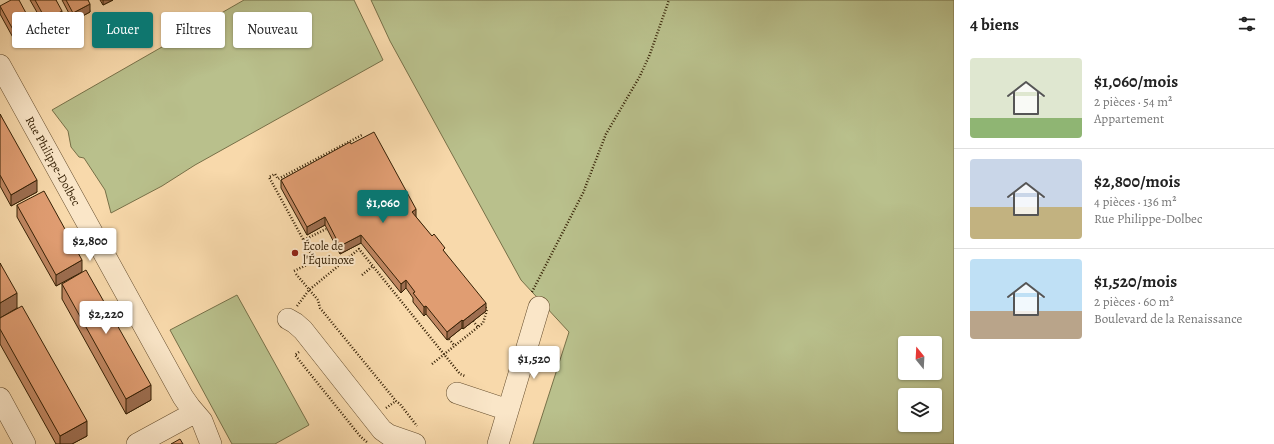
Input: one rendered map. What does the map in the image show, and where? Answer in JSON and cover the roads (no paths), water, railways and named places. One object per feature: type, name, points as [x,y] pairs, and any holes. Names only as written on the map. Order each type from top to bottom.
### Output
[{"type":"street","name":"Rue Philippe-Dolbec","points":[[0,65],[183,397],[194,413],[202,421],[211,444]]},
{"type":"street","points":[[498,444],[508,410],[534,302]]},
{"type":"street","points":[[288,319],[298,325],[306,333],[382,430],[388,435],[416,437]]},
{"type":"street","points":[[459,383],[508,410]]},
{"type":"street","points":[[0,398],[25,444]]},
{"type":"street","points":[[137,444],[194,413]]},
{"type":"place","name":"École de l'Équinoxe","points":[[295,253]]}]
